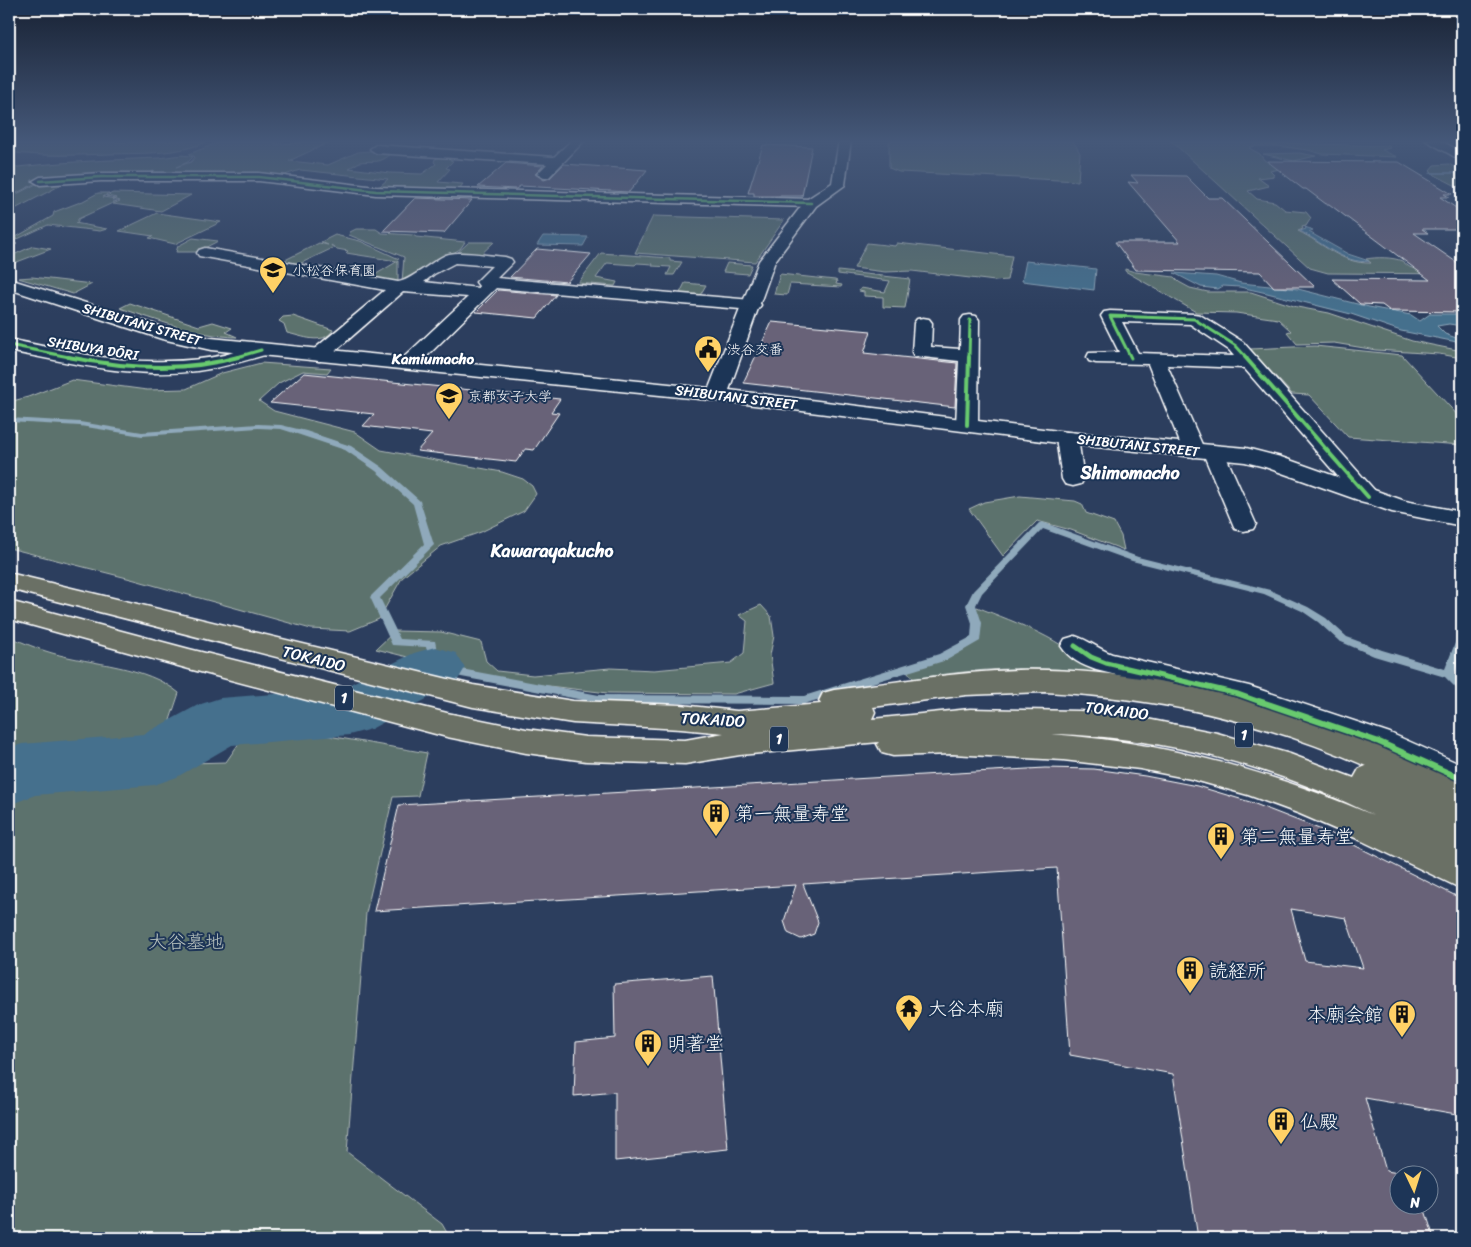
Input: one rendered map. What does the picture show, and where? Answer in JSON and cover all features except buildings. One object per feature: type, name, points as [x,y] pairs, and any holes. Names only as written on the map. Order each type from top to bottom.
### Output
[{"type":"highway","name":"TOKAIDO","points":[[9,581],[473,696],[573,712],[681,717],[737,723],[945,705],[1028,702],[1142,712],[1198,723],[1257,738],[1318,758],[1380,782],[1462,820]]},
{"type":"highway","name":"TOKAIDO","points":[[9,610],[189,659],[456,727],[526,741],[586,750],[685,752],[740,742],[938,723],[1028,702],[1080,723],[1147,731],[1241,752],[1340,785],[1462,842]]},
{"type":"highway","name":"1","points":[[1028,702],[1044,680],[1109,684],[1217,703],[1342,743],[1462,796]]},
{"type":"highway","name":"1","points":[[685,752],[741,758],[906,743],[958,742],[1071,747],[1128,754],[1217,773],[1279,792],[1376,830],[1462,873]]},
{"type":"street","points":[[637,198],[811,203]]},
{"type":"street","points":[[717,394],[768,261],[811,203],[818,198]]},
{"type":"street","points":[[205,253],[404,287],[487,288],[752,305]]},
{"type":"street","points":[[319,355],[404,287],[452,258],[505,262],[484,282],[487,288]]},
{"type":"street","name":"SHIBUTANI STREET","points":[[9,284],[168,335],[210,344],[717,394],[1067,438],[1246,456],[1273,462],[1368,497],[1430,514],[1462,519]]},
{"type":"street","points":[[409,363],[487,288]]},
{"type":"street","points":[[1130,358],[1110,316],[1194,320],[1236,346],[1368,497]]},
{"type":"street","points":[[967,425],[970,320]]},
{"type":"street","points":[[923,323],[921,352],[970,356]]},
{"type":"street","name":"SHIBUYA DŌRI","points":[[9,345],[96,362],[147,367],[209,365],[229,361],[261,350]]},
{"type":"street","points":[[1096,357],[1251,362]]},
{"type":"street","points":[[1155,359],[1244,524]]},
{"type":"street","points":[[1067,438],[1074,479]]},
{"type":"street","points":[[1075,646],[1091,657],[1106,663],[1238,694],[1379,742],[1462,778]]},
{"type":"green space","points":[[9,198],[36,198],[9,212]]},
{"type":"green space","points":[[88,198],[185,198],[161,211],[113,204],[120,201],[114,199],[112,201],[117,201],[78,219],[78,222],[75,223],[107,229],[100,231],[48,225],[11,242],[17,244],[9,247],[9,241],[53,216],[54,212]]},
{"type":"green space","points":[[1234,198],[1256,198],[1275,202],[1285,210],[1306,212],[1311,218],[1306,226],[1302,227],[1303,229],[1298,231],[1350,260],[1371,263],[1366,259],[1389,258],[1402,261],[1412,268],[1422,269],[1450,263],[1462,274],[1328,273],[1310,268]]},
{"type":"green space","points":[[157,213],[221,222],[175,244],[149,238],[153,236],[119,231]]},
{"type":"green space","points":[[653,216],[784,220],[755,262],[635,253]]},
{"type":"green space","points":[[356,229],[376,229],[382,233],[465,242],[460,249],[402,282],[404,257],[349,235],[350,232]]},
{"type":"green space","points":[[335,235],[360,241],[399,259],[397,261],[346,253],[348,251],[337,249],[331,245],[333,248],[297,265],[281,262],[319,243],[328,245],[321,242]]},
{"type":"green space","points":[[193,238],[218,241],[197,252],[176,252],[178,246]]},
{"type":"green space","points":[[469,242],[494,242],[477,258],[454,256]]},
{"type":"green space","points":[[867,243],[895,246],[897,243],[1012,256],[1007,280],[995,281],[912,271],[885,272],[854,268]]},
{"type":"green space","points":[[33,246],[51,249],[9,265],[9,257]]},
{"type":"green space","points":[[601,253],[670,258],[670,261],[682,262],[674,275],[667,275],[671,267],[637,263],[635,265],[607,263],[596,278],[617,282],[615,286],[578,283]]},
{"type":"green space","points":[[398,261],[398,283],[368,279]]},
{"type":"green space","points":[[727,263],[752,265],[748,274],[723,272]]},
{"type":"green space","points":[[1125,269],[1174,277],[1190,288],[1208,292],[1251,292],[1297,307],[1329,313],[1412,341],[1462,351],[1462,358],[1439,354],[1376,350],[1334,343],[1297,344],[1287,332],[1291,331],[1278,319],[1236,313],[1196,312],[1125,271]]},
{"type":"green space","points":[[838,271],[910,279],[905,308],[883,307],[883,297],[864,296],[864,292],[859,291],[861,288],[885,292],[890,281],[838,274]]},
{"type":"green space","points":[[780,274],[835,280],[837,281],[836,284],[842,285],[841,287],[790,284],[787,295],[774,294]]},
{"type":"green space","points":[[32,277],[92,284],[73,294],[18,278]]},
{"type":"green space","points":[[685,283],[706,285],[699,297],[679,295]]},
{"type":"green space","points":[[130,303],[199,326],[213,322],[232,328],[226,332],[237,337],[192,331],[120,308]]},
{"type":"green space","points":[[293,316],[333,330],[324,338],[318,339],[287,333],[284,324],[279,321],[283,317]]},
{"type":"green space","points":[[1315,346],[1402,355],[1462,420],[1462,445],[1348,437],[1309,395],[1292,394],[1250,349]]},
{"type":"green space","points":[[261,363],[331,368],[327,373],[303,371],[279,383],[259,401],[274,411],[355,432],[381,450],[502,472],[523,479],[532,486],[536,494],[524,511],[481,532],[441,546],[402,578],[379,619],[350,631],[311,629],[131,579],[9,548],[9,402],[28,397],[72,380],[147,390],[186,389],[222,373]]},
{"type":"green space","points":[[1020,496],[1075,501],[1082,504],[1086,513],[1114,523],[1121,536],[1124,550],[1071,530],[1037,521],[1003,556],[969,509],[984,502]]},
{"type":"green space","points":[[761,605],[771,616],[774,636],[770,655],[774,683],[734,694],[608,693],[523,683],[447,667],[376,649],[395,631],[441,632],[481,642],[486,661],[497,671],[533,675],[610,668],[654,670],[731,663],[744,653],[747,621],[739,615]]},
{"type":"green space","points":[[977,607],[1024,626],[1054,641],[1069,650],[1095,672],[1004,669],[960,672],[914,679],[907,671],[953,655],[978,640],[980,623]]},
{"type":"green space","name":"大谷墓地","points":[[9,637],[52,653],[135,671],[165,684],[179,693],[165,735],[141,755],[118,765],[226,762],[253,723],[427,753],[418,796],[393,797],[366,913],[347,1152],[442,1224],[450,1238],[9,1238]]},
{"type":"water","points":[[1305,227],[1313,230],[1309,232],[1348,254],[1369,261],[1360,261],[1342,256],[1300,231],[1306,229]]},
{"type":"water","points":[[543,236],[588,237],[583,246],[537,245]]},
{"type":"water","points":[[1026,261],[1096,269],[1094,290],[1022,281]]},
{"type":"water","points":[[1174,273],[1216,276],[1241,283],[1298,289],[1369,307],[1411,315],[1420,321],[1430,314],[1462,314],[1462,326],[1449,324],[1437,326],[1445,334],[1462,340],[1462,343],[1401,331],[1351,314],[1240,287],[1223,286],[1218,289],[1201,287]]},
{"type":"waterway","points":[[9,420],[80,424],[142,434],[258,426],[281,427],[348,448],[379,469],[417,503],[429,545],[375,597],[396,642],[431,644],[435,668],[599,699],[804,700],[943,657],[976,639],[977,623],[971,605],[978,591],[1042,525],[1135,559],[1267,592],[1305,609],[1322,620],[1343,639],[1378,653],[1449,674]]},
{"type":"waterway","points":[[1449,674],[1452,661],[1462,638]]},
{"type":"waterway","points":[[9,778],[22,770],[154,759],[220,722],[349,712],[435,668]]},
{"type":"waterway","points":[[1449,674],[1462,687]]},
{"type":"cycle path","points":[[637,198],[811,203]]},
{"type":"cycle path","points":[[1131,358],[1110,316],[1194,319],[1236,346],[1368,497]]},
{"type":"cycle path","points":[[967,425],[970,320]]},
{"type":"cycle path","points":[[9,345],[104,363],[166,367],[229,360],[261,350]]},
{"type":"cycle path","points":[[1075,646],[1091,657],[1106,663],[1238,694],[1379,742],[1462,779]]},
{"type":"place","name":"小松谷保育園","points":[[273,294]]},
{"type":"place","name":"渋谷交番","points":[[708,373]]},
{"type":"place","name":"京都女子大学","points":[[449,420]]},
{"type":"place","name":"第一無量寿堂","points":[[716,837]]},
{"type":"place","name":"第二無量寿堂","points":[[1221,860]]},
{"type":"place","name":"読経所","points":[[1190,994]]},
{"type":"place","name":"大谷本廟","points":[[909,1032]]},
{"type":"place","name":"本廟会館","points":[[1402,1038]]},
{"type":"place","name":"明著堂","points":[[648,1067]]},
{"type":"place","name":"仏殿","points":[[1281,1145]]},
{"type":"district","name":"Kamiumacho","points":[[433,359]]},
{"type":"district","name":"Shimomacho","points":[[1130,473]]},
{"type":"district","name":"Kawarayakucho","points":[[552,551]]}]
